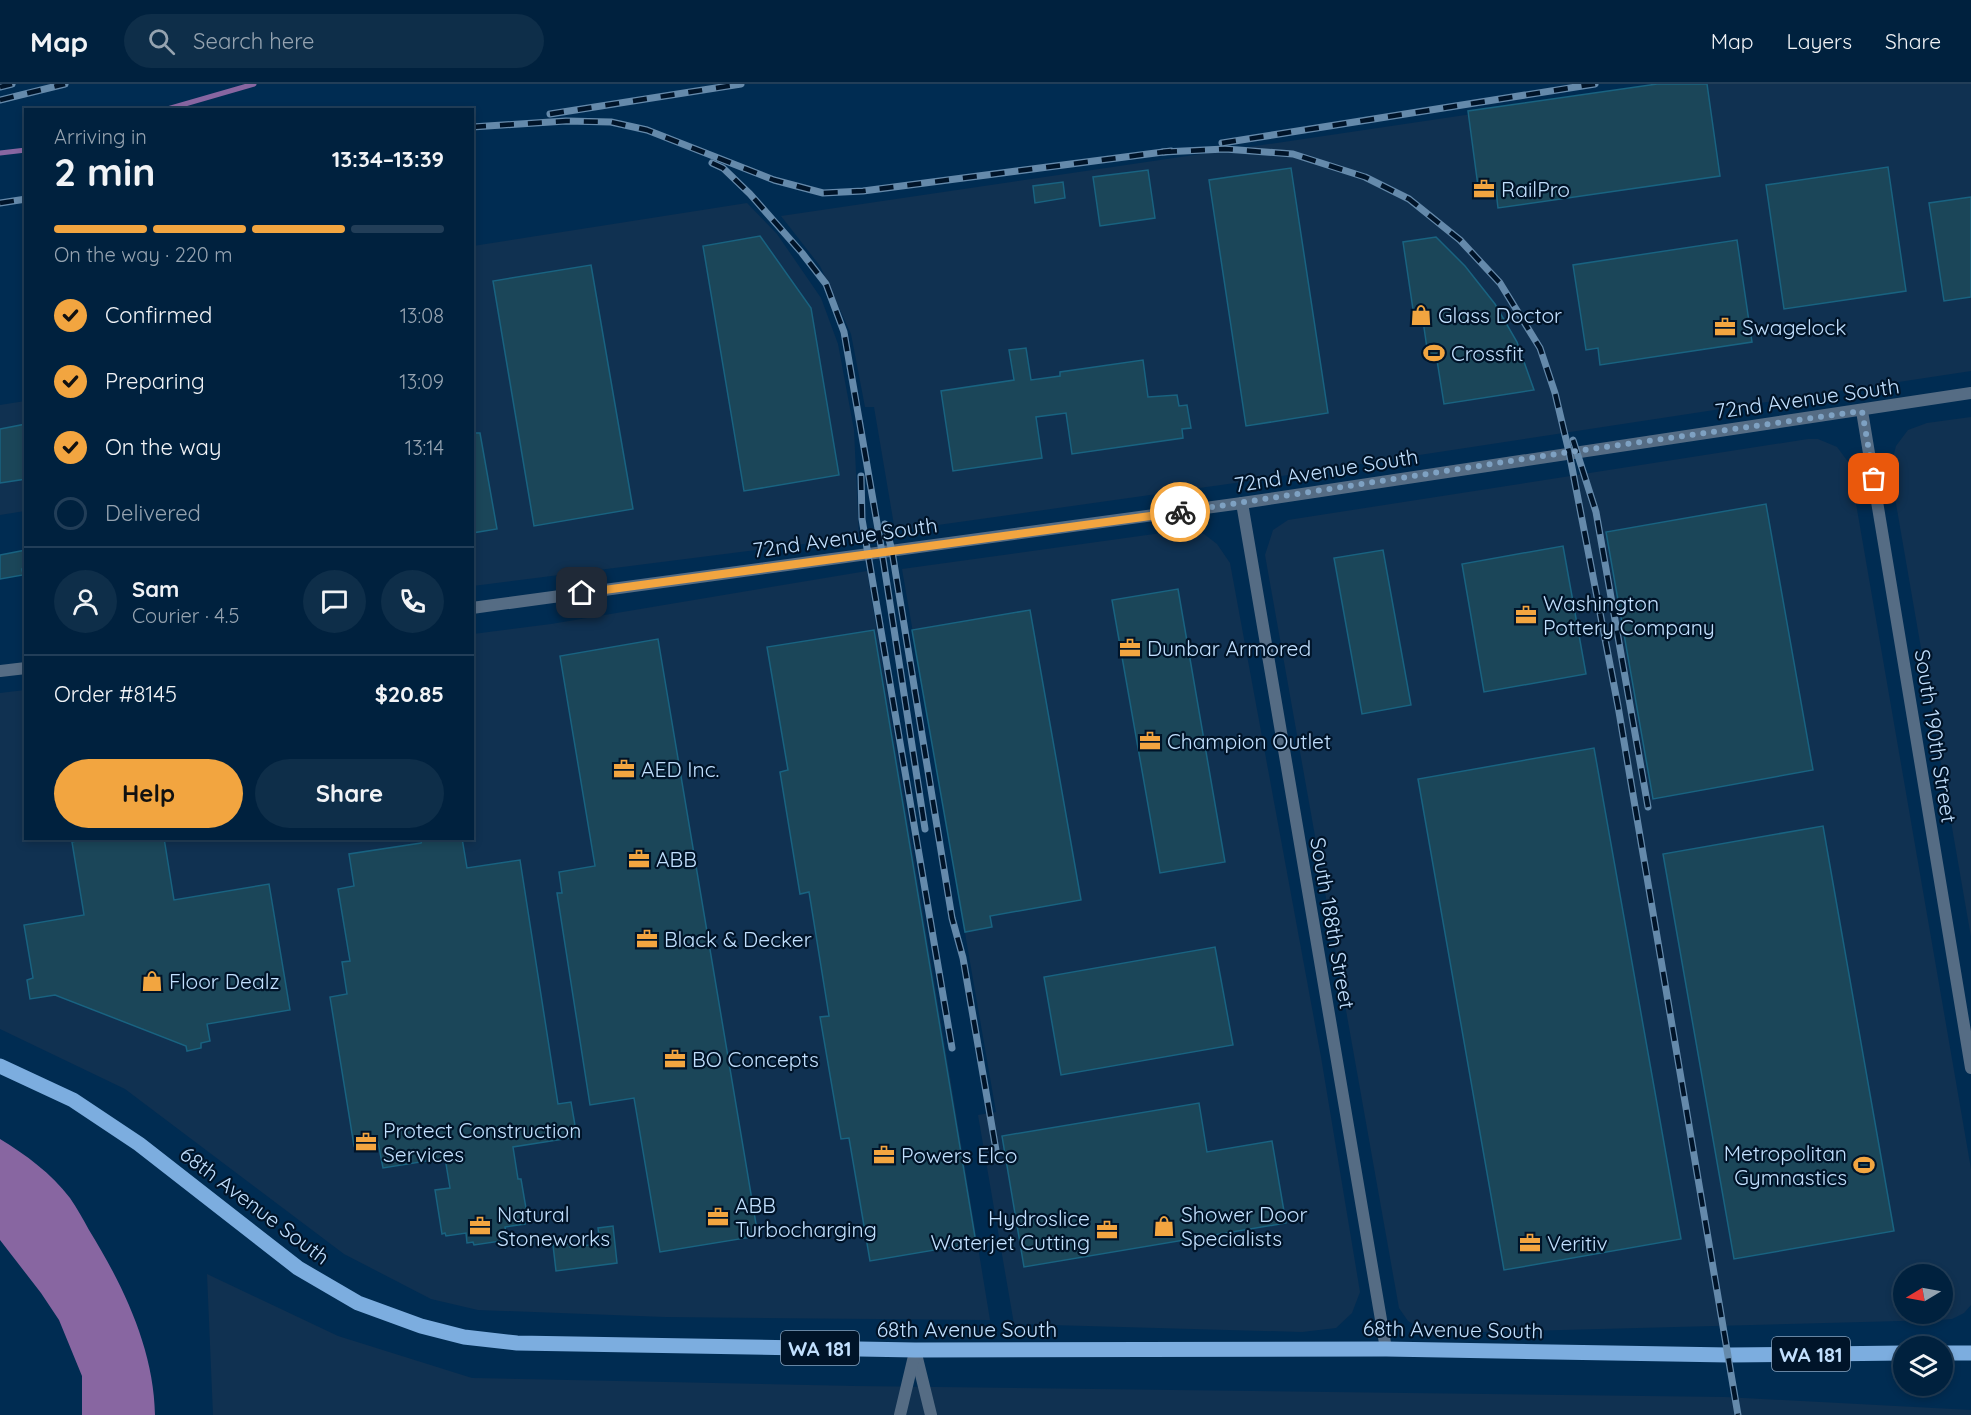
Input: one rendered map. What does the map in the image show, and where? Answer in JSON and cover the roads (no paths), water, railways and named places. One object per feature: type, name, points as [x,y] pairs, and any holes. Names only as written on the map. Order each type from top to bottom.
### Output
[{"type":"main road","name":"68th Avenue South","points":[[0,1066],[73,1100],[139,1144],[298,1268],[358,1303],[421,1326],[464,1337],[517,1343],[915,1350],[1386,1349],[1729,1355],[1893,1353]]},
{"type":"main road","points":[[1953,1353],[1971,1353]]},
{"type":"street","name":"72nd Avenue South","points":[[474,608],[1242,503],[1971,393]]},
{"type":"street","name":"South 190th Street","points":[[1862,411],[1971,1068]]},
{"type":"street","name":"South 188th Street","points":[[1242,503],[1386,1349]]},
{"type":"street","points":[[0,671],[24,668]]},
{"type":"street","points":[[900,1415],[915,1350]]},
{"type":"street","points":[[915,1350],[932,1415]]},
{"type":"waterway","points":[[171,108],[254,84]]},
{"type":"waterway","points":[[0,153],[24,150]]},
{"type":"railway","points":[[0,87],[12,84]]},
{"type":"railway","points":[[0,100],[65,84]]},
{"type":"railway","points":[[550,114],[741,84]]},
{"type":"railway","points":[[1222,143],[1595,84]]},
{"type":"railway","points":[[474,127],[566,121],[611,122],[647,130],[774,180],[823,193],[863,191],[1171,151]]},
{"type":"railway","points":[[1163,152],[1225,149],[1293,154],[1365,177],[1409,199],[1460,240],[1500,283],[1540,348],[1555,393],[1569,452],[1618,706],[1738,1415]]},
{"type":"railway","points":[[712,163],[723,168],[750,194],[802,253],[826,284],[844,332],[882,552],[925,829]]},
{"type":"railway","points":[[0,203],[24,199]]},
{"type":"railway","points":[[1573,440],[1596,512],[1648,807]]},
{"type":"railway","points":[[861,476],[862,519],[952,1048]]},
{"type":"railway","points":[[885,524],[892,551],[952,918],[963,958],[996,1150]]},
{"type":"place","name":"RailPro","points":[[1484,189]]},
{"type":"place","name":"Glass Doctor","points":[[1421,315]]},
{"type":"place","name":"Swagelock","points":[[1725,327]]},
{"type":"place","name":"Crossfit","points":[[1434,353]]},
{"type":"place","name":"Washington Pottery Company","points":[[1526,615]]},
{"type":"place","name":"Dunbar Armored","points":[[1130,648]]},
{"type":"place","name":"Champion Outlet","points":[[1150,741]]},
{"type":"place","name":"AED Inc.","points":[[624,769]]},
{"type":"place","name":"ABB","points":[[639,859]]},
{"type":"place","name":"Black & Decker","points":[[647,939]]},
{"type":"place","name":"Floor Dealz","points":[[152,981]]},
{"type":"place","name":"BO Concepts","points":[[675,1059]]},
{"type":"place","name":"Protect Construction Services","points":[[366,1142]]},
{"type":"place","name":"Powers Elco","points":[[884,1155]]},
{"type":"place","name":"Metropolitan Gymnastics","points":[[1864,1165]]},
{"type":"place","name":"ABB Turbocharging","points":[[718,1217]]},
{"type":"place","name":"Natural Stoneworks","points":[[480,1226]]},
{"type":"place","name":"Shower Door Specialists","points":[[1164,1226]]},
{"type":"place","name":"Hydroslice Waterjet Cutting","points":[[1107,1230]]},
{"type":"place","name":"Veritiv","points":[[1530,1243]]}]
